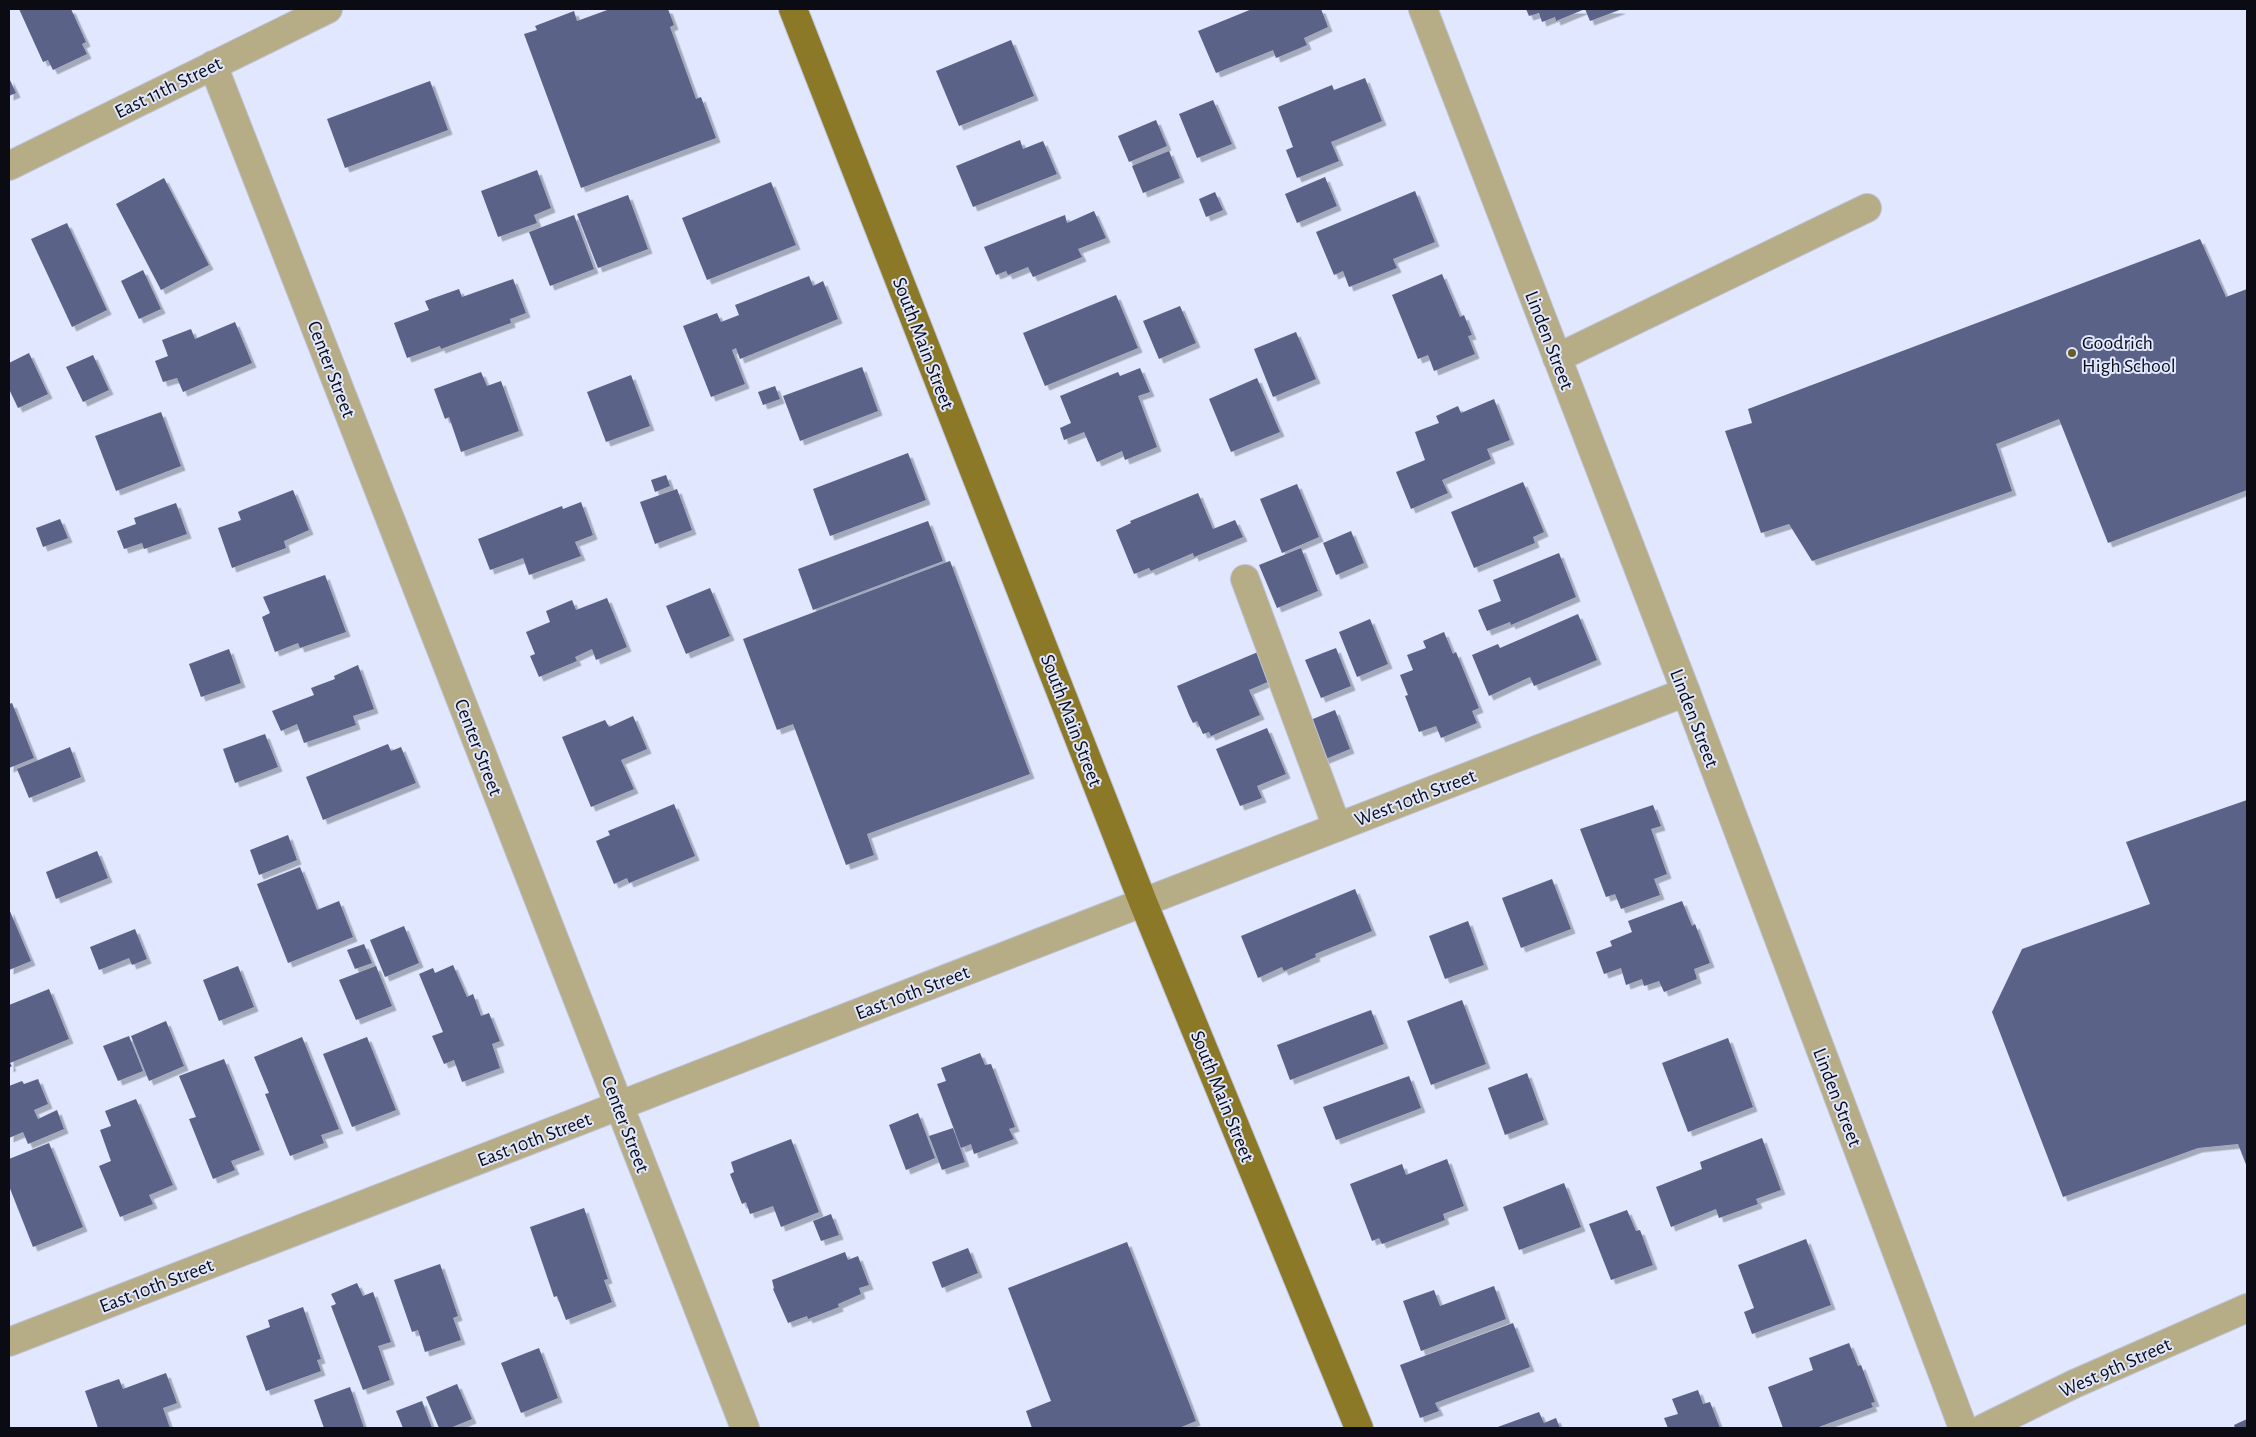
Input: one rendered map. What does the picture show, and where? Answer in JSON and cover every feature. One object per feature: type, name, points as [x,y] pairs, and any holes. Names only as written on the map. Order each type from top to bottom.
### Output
[{"type":"main road","name":"South Main Street","points":[[793,9],[1143,902],[1359,1428]]},
{"type":"street","name":"East 11th Street","points":[[9,166],[328,9]]},
{"type":"street","name":"Linden Street","points":[[1423,9],[1686,692],[1963,1428]]},
{"type":"street","name":"Center Street","points":[[214,65],[745,1428]]},
{"type":"street","points":[[1557,358],[1867,208]]},
{"type":"street","points":[[1245,579],[1337,827]]},
{"type":"street","name":"West 10th Street","points":[[1143,902],[1686,692]]},
{"type":"street","name":"East 10th Street","points":[[9,1342],[1143,902]]},
{"type":"street","name":"West 9th Street","points":[[1984,1428],[2074,1384],[2247,1308]]},
{"type":"building","points":[[19,9],[71,9],[86,42],[82,44],[87,54],[53,70],[48,60],[43,62]]},
{"type":"building","points":[[610,9],[668,9],[674,25],[670,27],[696,99],[701,97],[716,138],[581,188],[524,34],[537,30],[535,26],[574,11],[577,21]]},
{"type":"building","points":[[1252,9],[1321,9],[1328,27],[1304,38],[1307,45],[1276,58],[1273,50],[1216,73],[1198,31]]},
{"type":"building","points":[[1526,9],[1585,9],[1556,21],[1555,17],[1542,22],[1539,13],[1529,16]]},
{"type":"building","points":[[1585,9],[1622,9],[1590,21]]},
{"type":"building","points":[[1011,40],[1034,96],[959,126],[936,71]]},
{"type":"building","points":[[9,78],[16,93],[9,96]]},
{"type":"building","points":[[1365,78],[1382,121],[1331,142],[1339,161],[1297,178],[1286,150],[1293,147],[1278,107],[1332,85],[1334,90]]},
{"type":"building","points":[[430,81],[448,130],[345,168],[327,119]]},
{"type":"building","points":[[1213,100],[1232,144],[1197,158],[1179,114]]},
{"type":"building","points":[[1156,120],[1167,146],[1129,162],[1118,136]]},
{"type":"building","points":[[1020,140],[1023,149],[1043,141],[1057,174],[973,207],[956,166]]},
{"type":"building","points":[[1169,151],[1180,178],[1143,193],[1132,166]]},
{"type":"building","points":[[537,170],[551,208],[534,215],[537,223],[498,237],[481,191]]},
{"type":"building","points":[[1325,177],[1337,206],[1297,223],[1285,194]]},
{"type":"building","points":[[164,178],[209,265],[161,290],[116,204]]},
{"type":"building","points":[[771,182],[796,245],[707,280],[682,218]]},
{"type":"building","points":[[1415,191],[1435,242],[1393,259],[1397,268],[1349,287],[1343,271],[1334,275],[1316,232]]},
{"type":"building","points":[[1215,192],[1223,210],[1206,217],[1199,199]]},
{"type":"building","points":[[628,195],[648,249],[598,268],[577,214]]},
{"type":"building","points":[[1094,211],[1106,238],[1078,249],[1082,257],[1033,277],[1028,267],[1008,275],[1006,271],[996,275],[984,247],[1065,215],[1067,223]]},
{"type":"building","points":[[574,215],[594,269],[550,286],[529,232]]},
{"type":"building","points":[[67,223],[107,310],[72,327],[31,239]]},
{"type":"building","name":"Goodrich High School","points":[[2200,239],[2226,297],[2247,289],[2247,490],[2108,543],[2059,419],[1996,444],[2012,491],[1812,561],[1789,524],[1761,533],[1725,431],[1752,423],[1748,409]]},
{"type":"building","points":[[143,270],[161,309],[139,319],[121,281]]},
{"type":"building","points":[[1442,274],[1460,317],[1464,315],[1472,335],[1468,336],[1475,354],[1434,371],[1428,355],[1418,359],[1392,295]]},
{"type":"building","points":[[809,276],[813,286],[823,281],[838,319],[740,359],[736,348],[732,350],[745,384],[711,397],[683,326],[717,313],[721,322],[739,315],[735,305]]},
{"type":"building","points":[[513,279],[526,313],[510,319],[511,323],[441,349],[440,346],[407,358],[394,323],[429,310],[425,301],[459,289],[462,297]]},
{"type":"building","points":[[1116,295],[1138,348],[1045,386],[1023,333]]},
{"type":"building","points":[[1180,306],[1196,343],[1159,359],[1143,321]]},
{"type":"building","points":[[235,322],[252,363],[183,392],[177,378],[163,382],[155,361],[168,356],[162,340],[191,329],[195,339]]},
{"type":"building","points":[[1296,332],[1316,379],[1273,397],[1254,349]]},
{"type":"building","points":[[29,353],[48,394],[18,408],[9,389],[9,363]]},
{"type":"building","points":[[93,355],[109,390],[83,402],[66,367]]},
{"type":"building","points":[[862,367],[878,411],[800,441],[783,396]]},
{"type":"building","points":[[1140,368],[1150,392],[1138,396],[1157,447],[1125,460],[1122,451],[1097,462],[1084,432],[1064,440],[1060,428],[1071,423],[1060,396],[1118,372],[1120,376]]},
{"type":"building","points":[[481,372],[487,386],[501,381],[519,431],[461,452],[449,417],[445,419],[434,389]]},
{"type":"building","points":[[631,375],[650,426],[606,442],[587,392]]},
{"type":"building","points":[[1257,378],[1280,432],[1231,452],[1209,399]]},
{"type":"building","points":[[775,386],[780,399],[763,405],[758,392]]},
{"type":"building","points":[[1494,399],[1510,440],[1487,449],[1491,459],[1442,480],[1448,493],[1411,509],[1396,472],[1425,460],[1415,432],[1439,423],[1436,416],[1458,406],[1461,413]]},
{"type":"building","points":[[161,412],[181,466],[116,491],[95,436]]},
{"type":"building","points":[[908,453],[926,500],[830,536],[813,489]]},
{"type":"building","points":[[666,475],[670,486],[655,492],[651,480]]},
{"type":"building","points":[[1523,482],[1544,532],[1533,537],[1535,543],[1474,568],[1451,512]]},
{"type":"building","points":[[1297,484],[1319,537],[1282,553],[1260,499]]},
{"type":"building","points":[[677,489],[692,530],[655,544],[640,502]]},
{"type":"building","points":[[293,490],[309,530],[284,541],[286,548],[232,568],[218,528],[241,520],[238,512]]},
{"type":"building","points":[[1198,493],[1213,529],[1235,520],[1243,537],[1194,557],[1193,553],[1151,571],[1149,568],[1134,574],[1116,530],[1131,523],[1130,521]]},
{"type":"building","points":[[581,502],[593,535],[575,542],[581,556],[529,575],[523,558],[490,570],[478,539],[562,506],[563,509]]},
{"type":"building","points":[[176,503],[187,534],[144,549],[142,543],[124,549],[117,531],[136,524],[134,518]]},
{"type":"building","points":[[60,519],[68,538],[43,547],[36,528]]},
{"type":"building","points":[[928,521],[943,561],[813,610],[798,569]]},
{"type":"building","points":[[1351,531],[1364,563],[1336,575],[1323,543]]},
{"type":"building","points":[[1301,548],[1318,591],[1277,608],[1259,565]]},
{"type":"building","points":[[1559,553],[1576,597],[1511,625],[1510,622],[1487,631],[1478,610],[1501,601],[1493,580]]},
{"type":"building","points":[[950,561],[1030,774],[867,834],[874,855],[846,865],[793,724],[777,730],[743,639]]},
{"type":"building","points":[[325,575],[346,632],[300,648],[298,643],[275,652],[262,617],[270,613],[263,597]]},
{"type":"building","points":[[710,588],[730,636],[686,654],[666,606]]},
{"type":"building","points":[[607,598],[627,647],[596,660],[592,649],[575,657],[577,661],[539,677],[530,656],[535,654],[526,632],[550,622],[546,611],[572,600],[576,610]]},
{"type":"building","points":[[1578,614],[1597,660],[1534,686],[1530,677],[1489,696],[1472,655],[1498,644],[1500,648]]},
{"type":"building","points":[[1370,619],[1388,664],[1357,677],[1339,632]]},
{"type":"building","points":[[1444,632],[1453,654],[1456,652],[1479,708],[1472,711],[1477,723],[1441,738],[1436,726],[1419,732],[1405,696],[1408,695],[1400,675],[1413,670],[1407,655],[1426,648],[1423,641]]},
{"type":"building","points":[[1336,648],[1351,686],[1321,698],[1305,660]]},
{"type":"building","points":[[229,649],[241,683],[201,697],[189,664]]},
{"type":"building","points":[[1258,652],[1270,681],[1249,690],[1260,715],[1211,736],[1209,732],[1203,734],[1197,721],[1193,723],[1177,686]]},
{"type":"building","points":[[358,665],[374,709],[353,716],[356,725],[304,743],[297,724],[281,731],[272,711],[314,695],[311,688],[335,679],[334,676]]},
{"type":"building","points":[[12,703],[34,758],[9,768],[9,704]]},
{"type":"building","points":[[1335,710],[1350,749],[1323,760],[1308,721]]},
{"type":"building","points":[[633,716],[647,749],[621,760],[634,789],[591,807],[562,737],[605,720],[609,727]]},
{"type":"building","points":[[1267,728],[1286,774],[1257,786],[1262,798],[1240,806],[1216,749]]},
{"type":"building","points":[[265,734],[278,767],[235,783],[223,749]]},
{"type":"building","points":[[388,744],[391,751],[401,747],[416,783],[323,820],[306,777]]},
{"type":"building","points":[[70,747],[81,777],[29,798],[17,769]]},
{"type":"building","points":[[2247,800],[2247,1167],[2238,1144],[2198,1148],[2063,1197],[1992,1012],[2022,949],[2150,904],[2126,842]]},
{"type":"building","points":[[674,804],[695,856],[629,883],[627,878],[614,884],[596,841],[610,835],[608,831]]},
{"type":"building","points":[[1653,805],[1661,826],[1651,829],[1667,874],[1654,879],[1660,895],[1621,909],[1615,894],[1606,897],[1580,829]]},
{"type":"building","points":[[288,835],[297,860],[259,875],[250,850]]},
{"type":"building","points":[[97,851],[108,878],[56,899],[46,872]]},
{"type":"building","points":[[300,867],[317,910],[339,901],[353,937],[288,963],[257,884]]},
{"type":"building","points":[[1552,879],[1571,929],[1521,948],[1502,898]]},
{"type":"building","points":[[1355,889],[1372,931],[1315,954],[1316,957],[1284,971],[1282,967],[1258,978],[1241,936]]},
{"type":"building","points":[[1682,901],[1692,926],[1695,924],[1710,963],[1694,969],[1697,979],[1664,992],[1659,981],[1644,986],[1642,979],[1626,985],[1621,968],[1604,974],[1596,952],[1612,946],[1610,941],[1632,932],[1628,921]]},
{"type":"building","points":[[9,909],[31,961],[9,970]]},
{"type":"building","points":[[1468,921],[1484,965],[1445,979],[1429,936]]},
{"type":"building","points":[[404,926],[419,963],[385,977],[370,940]]},
{"type":"building","points":[[135,929],[147,959],[132,965],[129,958],[99,970],[90,947]]},
{"type":"building","points":[[364,944],[372,963],[355,969],[347,950]]},
{"type":"building","points":[[453,965],[467,997],[473,994],[481,1016],[489,1013],[500,1041],[492,1044],[500,1068],[462,1082],[454,1060],[444,1064],[432,1036],[443,1032],[419,974],[433,968],[435,973]]},
{"type":"building","points":[[238,966],[254,1007],[219,1021],[203,980]]},
{"type":"building","points":[[376,966],[392,1006],[356,1020],[339,980]]},
{"type":"building","points":[[49,989],[69,1039],[10,1063],[12,1066],[9,1068],[9,1005]]},
{"type":"building","points":[[1462,1000],[1486,1064],[1431,1085],[1407,1021]]},
{"type":"building","points":[[1371,1010],[1384,1044],[1290,1080],[1277,1045]]},
{"type":"building","points":[[166,1021],[184,1066],[149,1081],[131,1036]]},
{"type":"building","points":[[129,1036],[143,1071],[118,1081],[103,1046]]},
{"type":"building","points":[[302,1037],[339,1129],[321,1135],[324,1143],[290,1156],[265,1094],[269,1093],[254,1057]]},
{"type":"building","points":[[367,1037],[396,1110],[352,1127],[323,1054]]},
{"type":"building","points":[[1728,1038],[1753,1107],[1688,1132],[1662,1063]]},
{"type":"building","points":[[980,1053],[985,1065],[991,1064],[1015,1127],[1009,1129],[1014,1139],[974,1154],[971,1144],[961,1148],[937,1084],[946,1081],[941,1068]]},
{"type":"building","points":[[224,1059],[260,1150],[231,1161],[235,1170],[213,1179],[189,1119],[196,1117],[179,1076]]},
{"type":"building","points":[[1527,1073],[1544,1120],[1505,1135],[1488,1088]]},
{"type":"building","points":[[1409,1076],[1421,1108],[1336,1140],[1323,1107]]},
{"type":"building","points":[[38,1079],[48,1104],[34,1110],[38,1119],[57,1110],[64,1129],[28,1144],[23,1132],[9,1138],[9,1086],[22,1081],[24,1084]]},
{"type":"building","points":[[136,1099],[173,1185],[149,1195],[153,1204],[120,1217],[99,1166],[111,1161],[100,1130],[111,1126],[105,1111]]},
{"type":"building","points":[[918,1113],[935,1158],[906,1170],[889,1125]]},
{"type":"building","points":[[953,1128],[965,1162],[942,1170],[929,1136]]},
{"type":"building","points":[[1762,1138],[1781,1190],[1756,1199],[1758,1204],[1719,1218],[1716,1209],[1671,1227],[1656,1187],[1702,1169],[1700,1162]]},
{"type":"building","points":[[791,1139],[819,1212],[781,1227],[773,1206],[750,1214],[746,1202],[742,1204],[730,1174],[734,1172],[731,1162]]},
{"type":"building","points":[[49,1143],[83,1227],[33,1247],[9,1186],[9,1159]]},
{"type":"building","points":[[1447,1159],[1464,1206],[1443,1214],[1445,1220],[1382,1244],[1379,1238],[1372,1241],[1350,1184],[1402,1164],[1406,1175]]},
{"type":"building","points":[[1564,1183],[1581,1227],[1519,1250],[1503,1207]]},
{"type":"building","points":[[584,1208],[608,1279],[604,1280],[612,1302],[566,1320],[557,1296],[554,1297],[530,1227]]},
{"type":"building","points":[[1627,1210],[1636,1231],[1640,1230],[1653,1265],[1611,1280],[1589,1224]]},
{"type":"building","points":[[831,1214],[839,1235],[821,1241],[813,1221]]},
{"type":"building","points":[[1806,1239],[1831,1305],[1752,1334],[1744,1312],[1754,1308],[1738,1265]]},
{"type":"building","points":[[1127,1242],[1196,1421],[1179,1428],[1032,1428],[1026,1411],[1051,1401],[1008,1288]]},
{"type":"building","points":[[968,1248],[978,1273],[942,1288],[932,1262]]},
{"type":"building","points":[[845,1252],[848,1260],[858,1256],[869,1285],[859,1288],[861,1294],[838,1304],[839,1307],[808,1319],[807,1316],[788,1323],[773,1289],[772,1280]]},
{"type":"building","points":[[440,1264],[458,1316],[453,1318],[461,1340],[425,1352],[418,1330],[412,1332],[394,1280]]},
{"type":"building","points":[[357,1283],[363,1296],[373,1292],[391,1342],[378,1346],[390,1380],[363,1390],[331,1306],[336,1304],[331,1294]]},
{"type":"building","points":[[1494,1286],[1506,1319],[1421,1351],[1403,1301],[1434,1290],[1440,1306]]},
{"type":"building","points":[[303,1307],[321,1359],[317,1360],[321,1371],[266,1391],[246,1336],[270,1327],[268,1320]]},
{"type":"building","points":[[1513,1323],[1530,1367],[1435,1403],[1439,1411],[1420,1418],[1400,1365]]},
{"type":"building","points":[[1849,1343],[1858,1366],[1861,1365],[1875,1402],[1871,1403],[1873,1407],[1816,1428],[1783,1428],[1768,1387],[1813,1370],[1809,1358]]},
{"type":"building","points":[[539,1348],[558,1398],[521,1413],[501,1363]]},
{"type":"building","points":[[166,1373],[177,1403],[163,1408],[170,1428],[98,1428],[85,1391],[119,1379],[123,1389]]},
{"type":"building","points":[[457,1384],[472,1419],[450,1428],[439,1428],[426,1397]]},
{"type":"building","points":[[350,1387],[364,1428],[324,1428],[314,1400]]},
{"type":"building","points":[[1698,1390],[1703,1404],[1710,1402],[1720,1428],[1668,1428],[1664,1418],[1678,1414],[1672,1399]]},
{"type":"building","points":[[422,1401],[432,1428],[403,1428],[396,1411]]},
{"type":"building","points":[[1539,1412],[1544,1423],[1556,1418],[1560,1428],[1495,1428]]},
{"type":"building","points":[[2247,1419],[2247,1428],[2235,1428],[2234,1425]]},
{"type":"place","name":"Goodrich High School","points":[[2072,353]]}]
